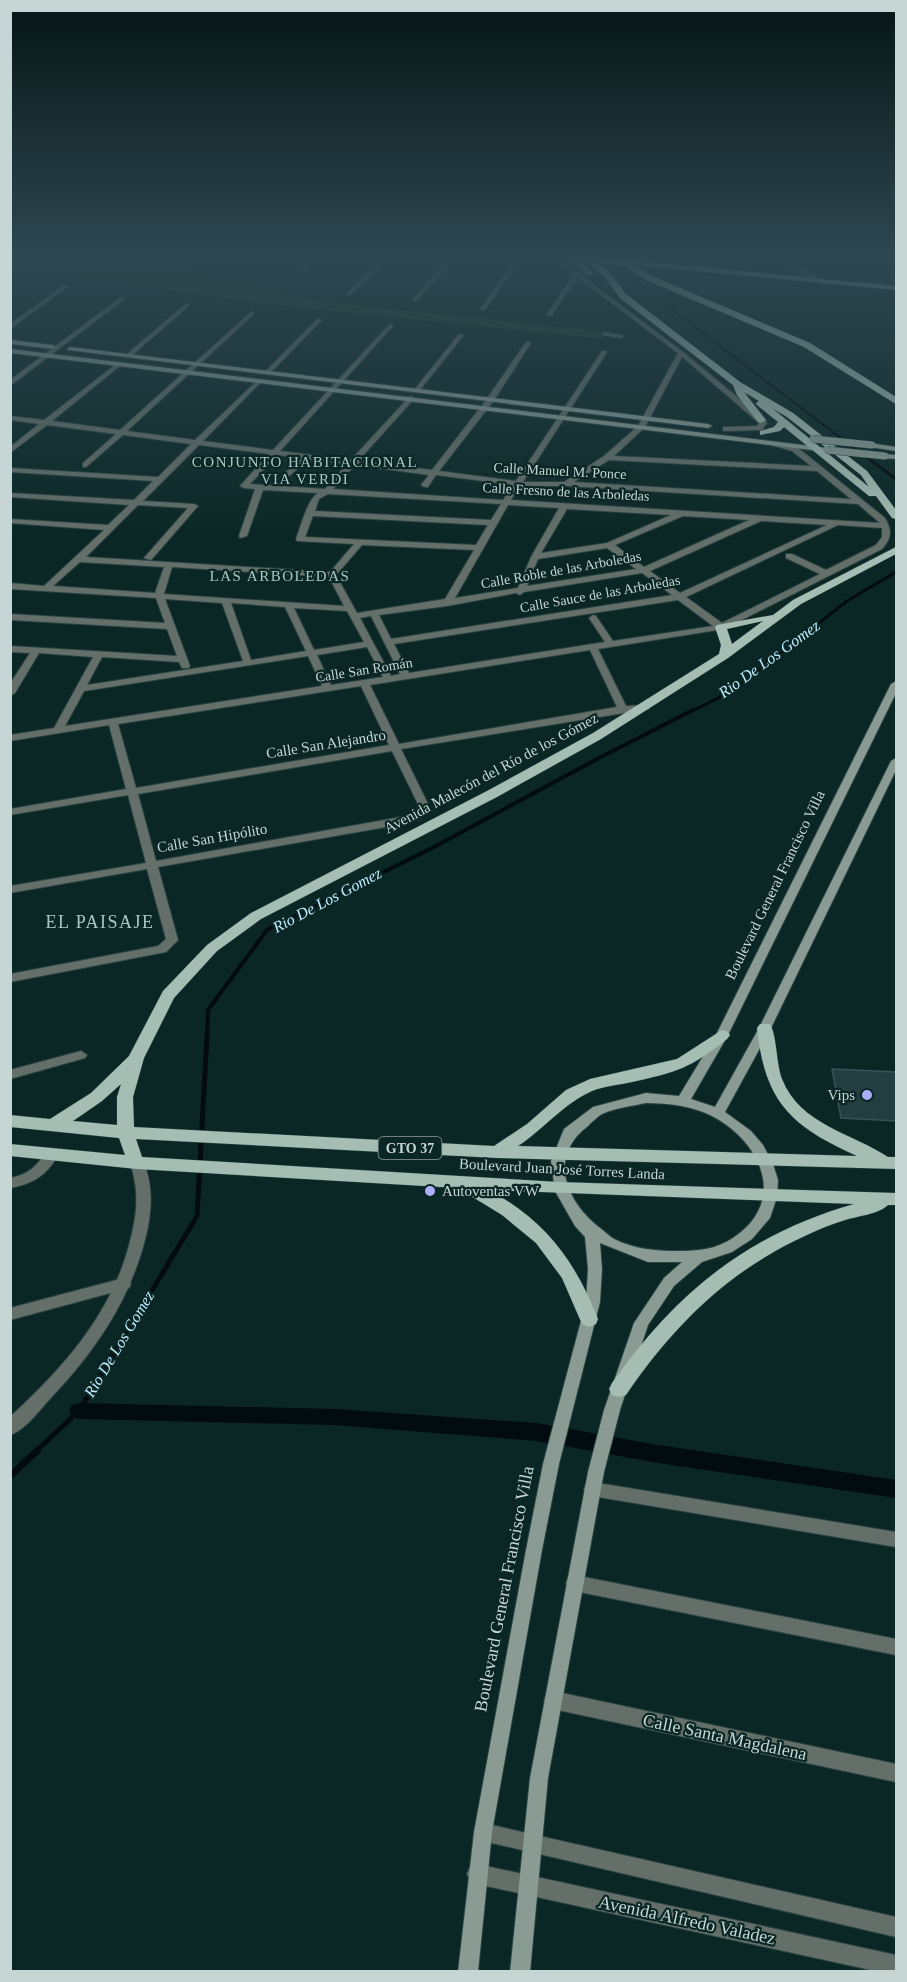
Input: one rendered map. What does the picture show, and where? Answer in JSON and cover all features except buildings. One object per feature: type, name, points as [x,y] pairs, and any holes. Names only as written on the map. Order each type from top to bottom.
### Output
[{"type":"main road","points":[[80,350],[763,433],[802,439],[827,450],[897,458]]},
{"type":"main road","points":[[694,350],[802,439]]},
{"type":"main road","points":[[816,350],[897,401]]},
{"type":"main road","points":[[10,351],[718,436],[872,445],[897,449]]},
{"type":"main road","points":[[737,384],[741,395],[761,420]]},
{"type":"main road","points":[[737,384],[781,408],[864,473],[897,516]]},
{"type":"main road","points":[[763,433],[777,429],[782,423]]},
{"type":"main road","points":[[814,443],[897,516]]},
{"type":"main road","points":[[794,449],[816,457],[839,477],[859,483]]},
{"type":"main road","name":"Avenida Malecón del Río de los Gómez","points":[[135,1058],[168,995],[195,964],[231,933],[256,916],[492,794],[646,707],[724,656],[777,615],[827,585],[897,550]]},
{"type":"main road","points":[[724,656],[727,645],[721,627],[777,615]]},
{"type":"main road","name":"Boulevard General Francisco Villa","points":[[683,1101],[722,1035],[897,684]]},
{"type":"main road","points":[[718,1113],[765,1028],[897,761]]},
{"type":"main road","points":[[765,1028],[766,1049],[771,1072],[781,1095],[791,1107],[822,1132],[892,1163]]},
{"type":"main road","points":[[497,1152],[533,1128],[572,1094],[590,1084],[666,1069],[683,1063],[696,1056],[722,1035]]},
{"type":"main road","points":[[52,1126],[96,1099],[115,1082],[135,1058]]},
{"type":"main road","points":[[135,1058],[125,1097],[126,1134],[129,1147],[138,1164]]},
{"type":"main road","points":[[646,1098],[683,1101],[718,1113],[752,1138],[766,1160],[771,1176],[771,1196],[764,1216],[748,1235],[725,1249],[698,1257],[661,1258],[624,1250],[600,1238],[580,1222],[567,1206],[559,1188],[557,1167],[559,1154],[568,1136],[582,1121],[611,1105],[646,1098]]},
{"type":"main road","name":"Boulevard Juan José Torres Landa","points":[[10,1121],[126,1134],[261,1141],[497,1152],[892,1163]]},
{"type":"main road","name":"Boulevard Juan José Torres Landa","points":[[10,1150],[138,1164],[559,1188],[897,1199]]},
{"type":"main road","points":[[459,1182],[512,1213],[548,1244],[568,1269],[590,1319]]},
{"type":"main road","points":[[619,1389],[645,1350],[669,1322],[708,1285],[730,1269],[760,1250],[801,1229],[852,1211],[897,1199]]},
{"type":"main road","name":"Boulevard General Francisco Villa","points":[[468,1971],[483,1832],[551,1464],[590,1319],[595,1285],[592,1235],[580,1222]]},
{"type":"main road","points":[[520,1971],[539,1778],[594,1480],[612,1410],[635,1338],[649,1308],[669,1282],[698,1257]]},
{"type":"street","points":[[10,384],[55,350]]},
{"type":"street","points":[[128,356],[134,350]]},
{"type":"street","points":[[86,465],[211,350]]},
{"type":"street","points":[[267,373],[289,350]]},
{"type":"street","points":[[276,452],[368,350]]},
{"type":"street","points":[[417,390],[448,350]]},
{"type":"street","points":[[425,485],[491,399],[523,350]]},
{"type":"street","points":[[678,350],[761,420],[762,426],[759,428],[726,429]]},
{"type":"street","points":[[447,603],[517,484],[604,352]]},
{"type":"street","points":[[566,484],[607,458],[641,427],[681,353]]},
{"type":"street","points":[[10,452],[119,363]]},
{"type":"street","points":[[46,588],[82,556],[259,381]]},
{"type":"street","points":[[410,398],[328,490],[318,495],[300,539],[478,548]]},
{"type":"street","name":"Calle Manuel M. Ponce","points":[[10,418],[517,484],[566,484],[859,502]]},
{"type":"street","points":[[718,436],[794,449],[882,520],[886,526]]},
{"type":"street","name":"Calle Fresno de las Arboledas","points":[[276,452],[244,486],[886,526]]},
{"type":"street","points":[[288,475],[308,456]]},
{"type":"street","points":[[607,458],[818,469]]},
{"type":"street","points":[[10,470],[159,479]]},
{"type":"street","points":[[243,536],[260,487]]},
{"type":"street","points":[[10,495],[194,506],[148,558]]},
{"type":"street","points":[[520,592],[535,557],[565,505]]},
{"type":"street","points":[[535,557],[609,545],[684,512]]},
{"type":"street","points":[[309,513],[495,523]]},
{"type":"street","name":"Calle Roble de las Arboledas","points":[[10,586],[288,604],[374,614],[644,570],[761,518]]},
{"type":"street","points":[[10,521],[110,528]]},
{"type":"street","name":"Calle Sauce de las Arboledas","points":[[389,642],[679,597],[838,522]]},
{"type":"street","name":"Calle San Román","points":[[10,738],[721,627],[879,547],[888,534],[886,526]]},
{"type":"street","points":[[333,573],[360,542]]},
{"type":"street","points":[[609,545],[721,627]]},
{"type":"street","points":[[82,556],[148,558],[333,573]]},
{"type":"street","points":[[82,556],[169,564],[333,573]]},
{"type":"street","points":[[789,556],[825,573]]},
{"type":"street","points":[[169,564],[159,596],[187,673]]},
{"type":"street","points":[[333,573],[389,680]]},
{"type":"street","points":[[225,600],[248,663]]},
{"type":"street","points":[[288,604],[328,689]]},
{"type":"street","points":[[374,614],[406,677]]},
{"type":"street","points":[[10,617],[168,626]]},
{"type":"street","points":[[592,618],[611,645]]},
{"type":"street","points":[[80,689],[371,644]]},
{"type":"street","points":[[592,648],[624,709]]},
{"type":"street","points":[[10,649],[182,659]]},
{"type":"street","points":[[10,693],[36,650]]},
{"type":"street","points":[[58,730],[99,654]]},
{"type":"street","points":[[364,683],[397,748]]},
{"type":"street","name":"Calle San Alejandro","points":[[10,812],[646,707]]},
{"type":"street","points":[[10,978],[162,949],[172,940],[114,722]]},
{"type":"street","name":"Calle San Hipólito","points":[[10,890],[410,820],[419,816],[423,810],[423,804],[397,748]]},
{"type":"street","points":[[10,1075],[81,1055]]},
{"type":"street","points":[[10,1183],[38,1173],[51,1155]]},
{"type":"street","points":[[10,1428],[72,1366],[102,1324],[124,1284],[135,1259],[143,1213],[145,1191],[138,1164]]},
{"type":"street","points":[[10,1314],[124,1284]]},
{"type":"street","points":[[594,1480],[897,1540]]},
{"type":"street","points":[[574,1583],[897,1647]]},
{"type":"street","name":"Calle Santa Magdalena","points":[[553,1700],[897,1773]]},
{"type":"street","points":[[483,1832],[897,1927]]},
{"type":"street","name":"Avenida Alfredo Valadez","points":[[477,1874],[527,1887],[897,1965]]},
{"type":"waterway","name":"Rio De Los Gomez","points":[[726,350],[867,458]]},
{"type":"waterway","name":"Rio De Los Gomez","points":[[865,456],[896,479]]},
{"type":"waterway","name":"Rio De Los Gomez","points":[[690,712],[734,690],[847,601],[896,572]]},
{"type":"waterway","name":"Rio De Los Gomez","points":[[207,1037],[208,1010],[267,930],[434,847],[693,710]]},
{"type":"waterway","name":"Rio De Los Gomez","points":[[35,1452],[79,1411],[197,1216],[207,1036]]},
{"type":"waterway","points":[[79,1411],[334,1417],[537,1432],[658,1454],[896,1489]]},
{"type":"waterway","name":"Rio De Los Gomez","points":[[10,1476],[37,1451]]},
{"type":"place","name":"Vips","points":[[867,1095]]},
{"type":"place","name":"Autoventas VW","points":[[430,1191]]},
{"type":"district","name":"CONJUNTO HABITACIONAL VIA VERDI","points":[[305,470]]},
{"type":"district","name":"LAS ARBOLEDAS","points":[[280,576]]},
{"type":"district","name":"EL PAISAJE","points":[[100,922]]}]
